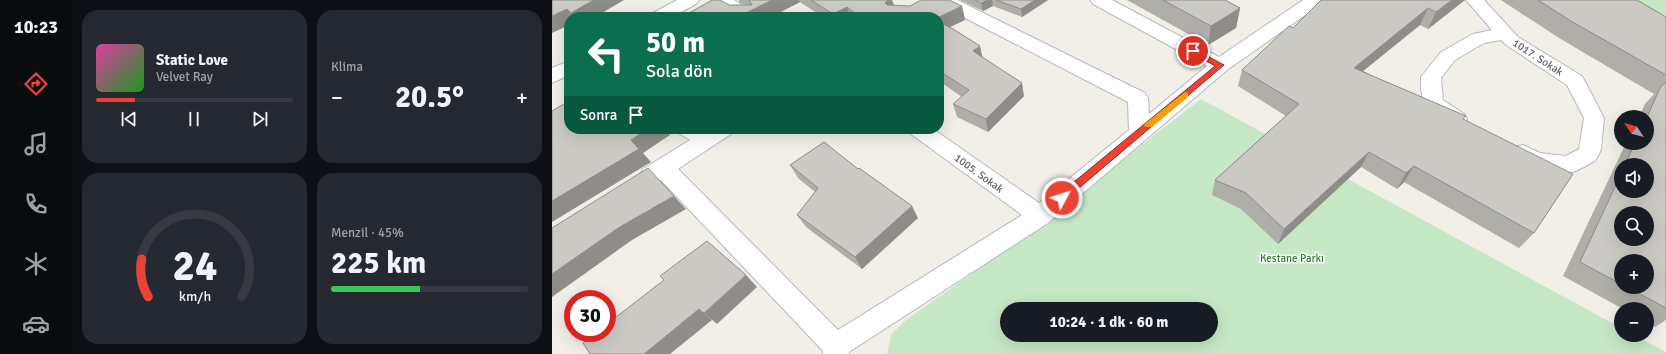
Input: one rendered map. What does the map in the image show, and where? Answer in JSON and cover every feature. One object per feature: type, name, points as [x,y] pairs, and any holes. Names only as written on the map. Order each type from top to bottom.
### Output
[{"type":"street","points":[[668,12],[690,0]]},
{"type":"street","points":[[722,0],[741,12]]},
{"type":"street","points":[[944,0],[1138,98],[1139,133]]},
{"type":"street","points":[[1099,0],[1220,65]]},
{"type":"street","points":[[663,168],[836,350],[1040,216],[1220,65],[1315,0]]},
{"type":"street","name":"1017. Sokak","points":[[1475,0],[1512,41],[1575,81],[1594,118],[1590,150],[1587,155],[1568,165],[1536,161],[1505,143]]},
{"type":"street","points":[[1470,127],[1434,104],[1431,89],[1431,77],[1448,56],[1479,38],[1505,33]]},
{"type":"street","points":[[552,76],[564,70]]},
{"type":"street","points":[[637,184],[716,134]]},
{"type":"street","name":"1005. Sokak","points":[[925,134],[1040,216]]},
{"type":"green space","points":[[1610,0],[1666,0],[1666,32]]},
{"type":"green space","name":"Kestane Parkı","points":[[1201,99],[1614,324],[1614,342],[1647,342],[1666,352],[1666,354],[887,354],[891,335],[906,320],[1014,244]]},
{"type":"building","points":[[552,0],[594,0],[573,12],[570,12],[567,9],[552,16]]},
{"type":"building","points":[[712,0],[720,0],[729,5],[752,5],[749,0],[772,0],[748,12],[691,12]]},
{"type":"building","points":[[811,0],[888,0],[885,3],[887,5],[910,6],[921,0],[949,0],[962,6],[944,15],[944,12],[854,12],[847,7],[837,12],[830,12]]},
{"type":"building","points":[[975,0],[988,0],[981,3]]},
{"type":"building","points":[[996,0],[1035,0],[1021,9]]},
{"type":"building","points":[[1163,0],[1225,0],[1240,8],[1211,26]]},
{"type":"building","points":[[1321,0],[1452,0],[1436,12],[1428,8],[1354,68],[1466,116],[1463,119],[1573,174],[1534,233],[1414,166],[1406,173],[1369,152],[1284,229],[1246,193],[1215,180],[1299,104],[1242,70],[1289,26],[1293,28]]},
{"type":"building","points":[[1538,0],[1637,0],[1666,17],[1666,75],[1571,21]]},
{"type":"building","points":[[944,24],[980,46],[973,51],[1022,83],[986,119],[953,104],[969,90],[944,74]]},
{"type":"building","points":[[1666,82],[1666,308],[1640,294],[1654,294],[1654,254],[1614,254],[1614,280],[1580,262],[1614,189],[1614,198],[1654,198],[1654,158],[1628,158],[1632,150],[1654,150],[1654,110],[1650,110],[1660,88]]},
{"type":"building","points":[[564,104],[564,134],[640,134],[631,140],[639,149],[552,201],[552,111]]},
{"type":"building","points":[[824,142],[858,169],[859,168],[912,206],[855,257],[797,215],[818,188],[790,165]]},
{"type":"building","points":[[648,168],[674,196],[618,228],[552,274],[552,228]]},
{"type":"building","points":[[707,241],[746,275],[704,313],[699,309],[644,354],[590,354],[583,343],[616,342],[616,317],[664,280],[660,276]]},
{"type":"slow traffic","points":[[1149,125],[1185,95]]},
{"type":"route","points":[[1062,198],[1220,65],[1193,51]]}]
